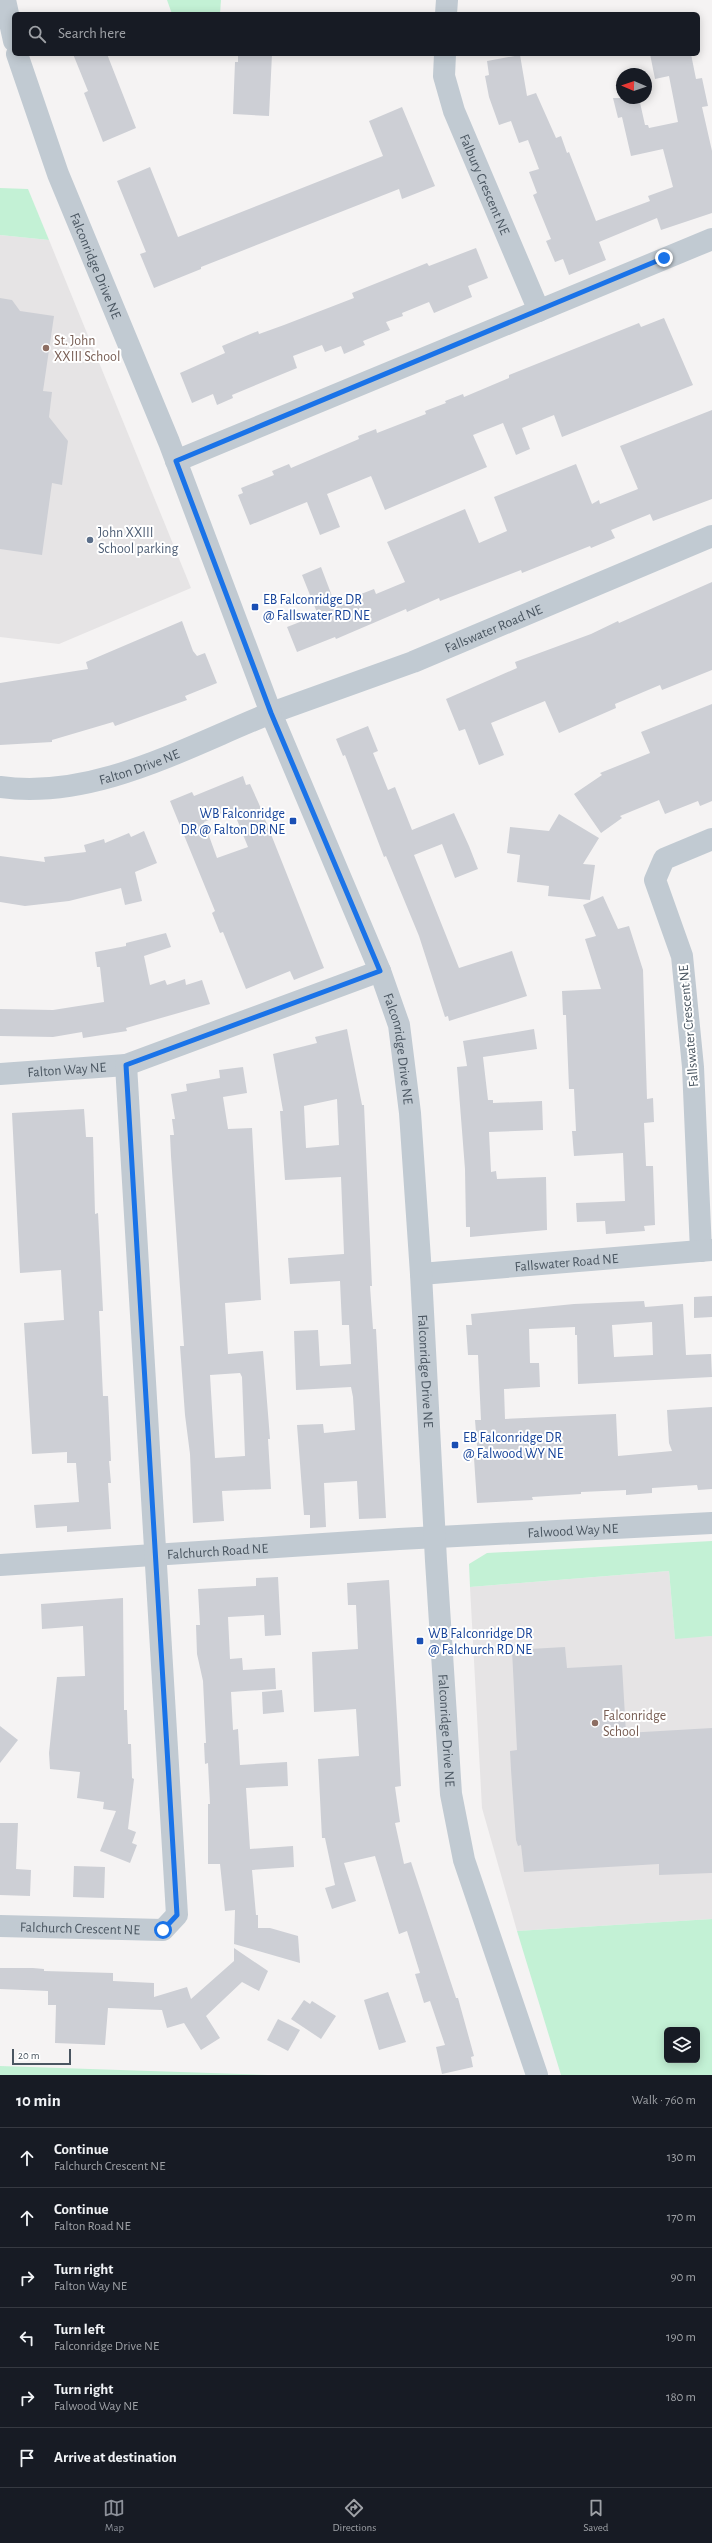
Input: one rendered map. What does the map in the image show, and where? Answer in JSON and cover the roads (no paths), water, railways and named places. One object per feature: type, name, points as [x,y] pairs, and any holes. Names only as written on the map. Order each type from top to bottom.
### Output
[{"type":"street","points":[[5,0],[12,31]]},
{"type":"street","points":[[446,12],[447,0]]},
{"type":"street","name":"Falconridge Drive NE","points":[[19,56],[58,174],[176,461],[271,713],[380,971],[400,1032],[410,1113],[422,1274],[435,1537],[451,1794],[464,1860],[536,2075]]},
{"type":"street","name":"Falbury Crescent NE","points":[[445,56],[444,76],[454,111],[539,311]]},
{"type":"street","points":[[176,461],[712,239]]},
{"type":"street","name":"Fallswater Road NE","points":[[271,713],[412,662],[712,536]]},
{"type":"street","name":"Falton Drive NE","points":[[0,787],[15,789],[71,786],[137,768],[271,713]]},
{"type":"street","name":"Fallswater Crescent NE","points":[[707,1251],[693,1067],[682,956],[655,880],[664,859],[712,839]]},
{"type":"street","name":"Falton Way NE","points":[[0,1074],[126,1065],[380,971]]},
{"type":"street","name":"Falchurch Crescent NE","points":[[0,1926],[163,1930],[177,1915],[154,1556],[126,1065]]},
{"type":"street","name":"Fallswater Road NE","points":[[422,1274],[707,1251]]},
{"type":"street","name":"Falwood Way NE","points":[[435,1537],[712,1523]]},
{"type":"street","name":"Falchurch Road NE","points":[[0,1566],[435,1537]]},
{"type":"place","name":"St. John XXIII School","points":[[46,348]]},
{"type":"place","name":"John XXIII School parking","points":[[90,540]]},
{"type":"place","name":"EB Falconridge DR @ Fallswater RD NE","points":[[255,607]]},
{"type":"place","name":"WB Falconridge DR @ Falton DR NE","points":[[293,821]]},
{"type":"place","name":"EB Falconridge DR @ Falwood WY NE","points":[[455,1445]]},
{"type":"place","name":"WB Falconridge DR @ Falchurch RD NE","points":[[420,1641]]},
{"type":"place","name":"Falconridge School","points":[[595,1723]]}]
